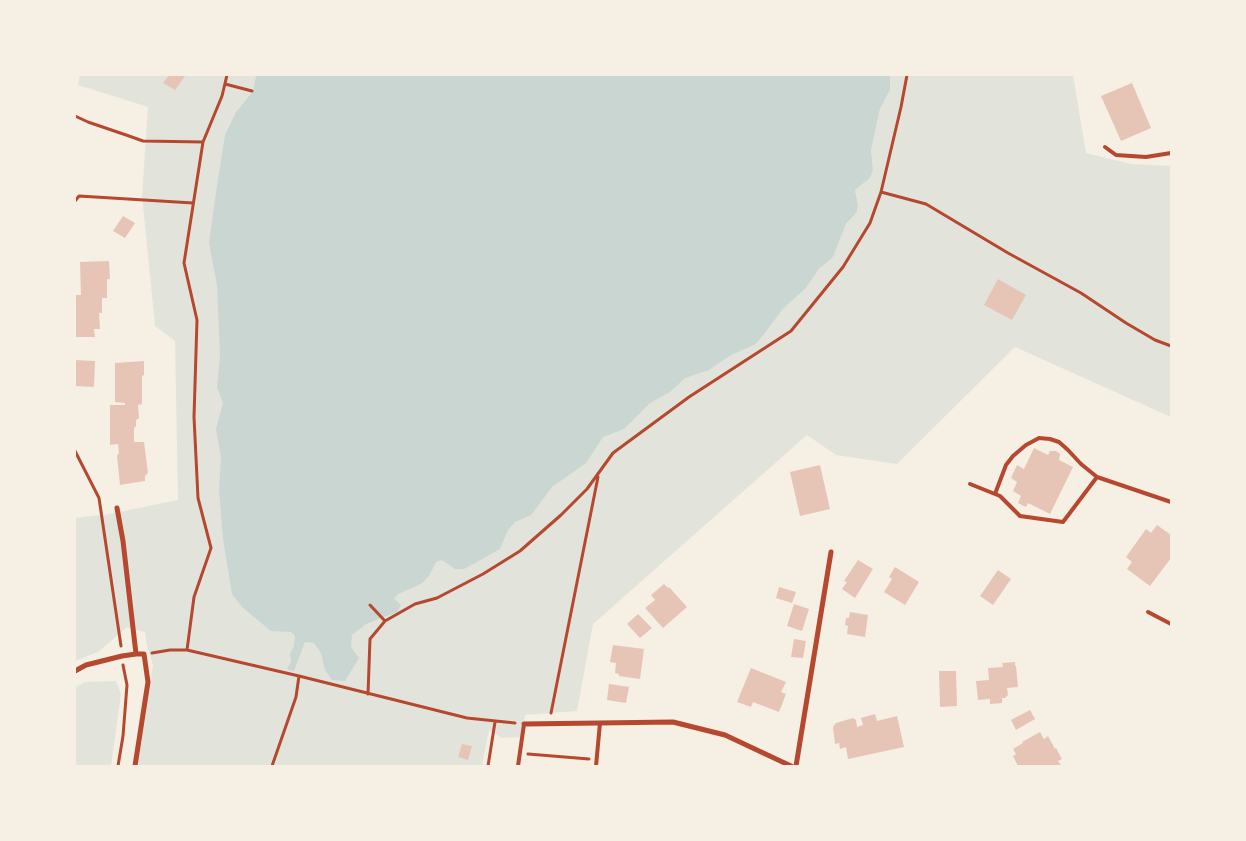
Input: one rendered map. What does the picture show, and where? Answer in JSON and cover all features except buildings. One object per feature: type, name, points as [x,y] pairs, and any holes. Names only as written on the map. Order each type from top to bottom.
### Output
[{"type":"street","points":[[117,508],[123,541],[136,654]]},
{"type":"street","points":[[796,766],[830,552]]},
{"type":"street","points":[[75,671],[86,665],[122,656],[144,654],[148,682],[135,766]]},
{"type":"street","points":[[524,724],[673,722],[725,735],[791,766]]},
{"type":"lane","points":[[1105,147],[1116,155],[1146,157],[1171,153]]},
{"type":"lane","points":[[995,494],[1006,465],[1012,456],[1039,438],[1059,442],[1080,464],[1096,477],[1171,502]]},
{"type":"lane","points":[[970,484],[1000,496],[1020,516],[1063,522],[1096,477]]},
{"type":"lane","points":[[1148,612],[1171,624]]},
{"type":"lane","points":[[596,766],[600,723]]},
{"type":"lane","points":[[518,766],[524,724]]},
{"type":"path","points":[[187,650],[194,597],[211,548],[198,498],[194,417],[197,320],[184,263],[203,142],[222,96],[227,75]]},
{"type":"path","points":[[368,694],[370,639],[385,620],[415,604],[437,598],[484,574],[520,551],[587,489],[614,454],[689,397],[791,331],[842,267],[870,223],[881,192],[907,75]]},
{"type":"path","points":[[225,84],[252,91]]},
{"type":"path","points":[[75,116],[143,141],[203,142]]},
{"type":"path","points":[[881,192],[926,204],[1008,253],[1081,293],[1126,323],[1171,346]]},
{"type":"path","points":[[75,201],[79,196],[193,203]]},
{"type":"path","points":[[75,451],[98,498],[126,685],[123,736],[118,766]]},
{"type":"path","points":[[549,724],[598,474]]},
{"type":"path","points":[[370,605],[385,620]]},
{"type":"path","points":[[144,654],[170,650],[187,650],[467,718],[524,724]]},
{"type":"path","points":[[272,766],[296,698],[298,676]]},
{"type":"path","points":[[488,766],[495,722]]},
{"type":"path","points":[[520,753],[597,760]]},
{"type":"shaded area","points":[[80,75],[256,75],[253,91],[236,112],[226,135],[756,344],[783,309],[806,288],[819,269],[833,257],[846,224],[857,212],[858,205],[855,190],[870,178],[873,170],[871,150],[880,109],[890,90],[890,75],[1073,75],[1086,153],[1131,164],[1171,166],[1171,417],[1015,347],[897,464],[836,455],[807,435],[593,624],[577,711],[525,715],[522,737],[502,738],[489,730],[482,766],[138,766],[153,665],[145,632],[127,627],[98,652],[75,661],[75,518],[109,514],[178,500],[175,341],[155,326],[142,196],[148,107],[78,85]]},
{"type":"shaded area","points":[[256,75],[890,75],[890,90],[880,109],[871,150],[873,170],[870,178],[855,190],[858,205],[857,212],[846,224],[833,257],[819,269],[806,288],[783,309],[756,344],[731,355],[709,370],[685,378],[670,392],[650,403],[624,429],[603,437],[586,463],[552,487],[531,515],[515,522],[508,530],[500,549],[464,569],[455,569],[442,560],[436,562],[429,576],[421,584],[398,594],[394,599],[401,605],[397,612],[366,624],[352,635],[351,647],[359,658],[345,681],[332,680],[325,670],[321,653],[314,643],[305,642],[294,671],[287,669],[291,662],[290,654],[294,646],[295,636],[291,632],[271,631],[242,607],[232,594],[223,539],[219,490],[221,457],[216,429],[223,403],[217,387],[220,355],[217,285],[209,243],[225,135],[236,112],[253,91]]},
{"type":"shaded area","points":[[116,681],[121,694],[111,766],[75,766],[75,687],[85,682]]}]
